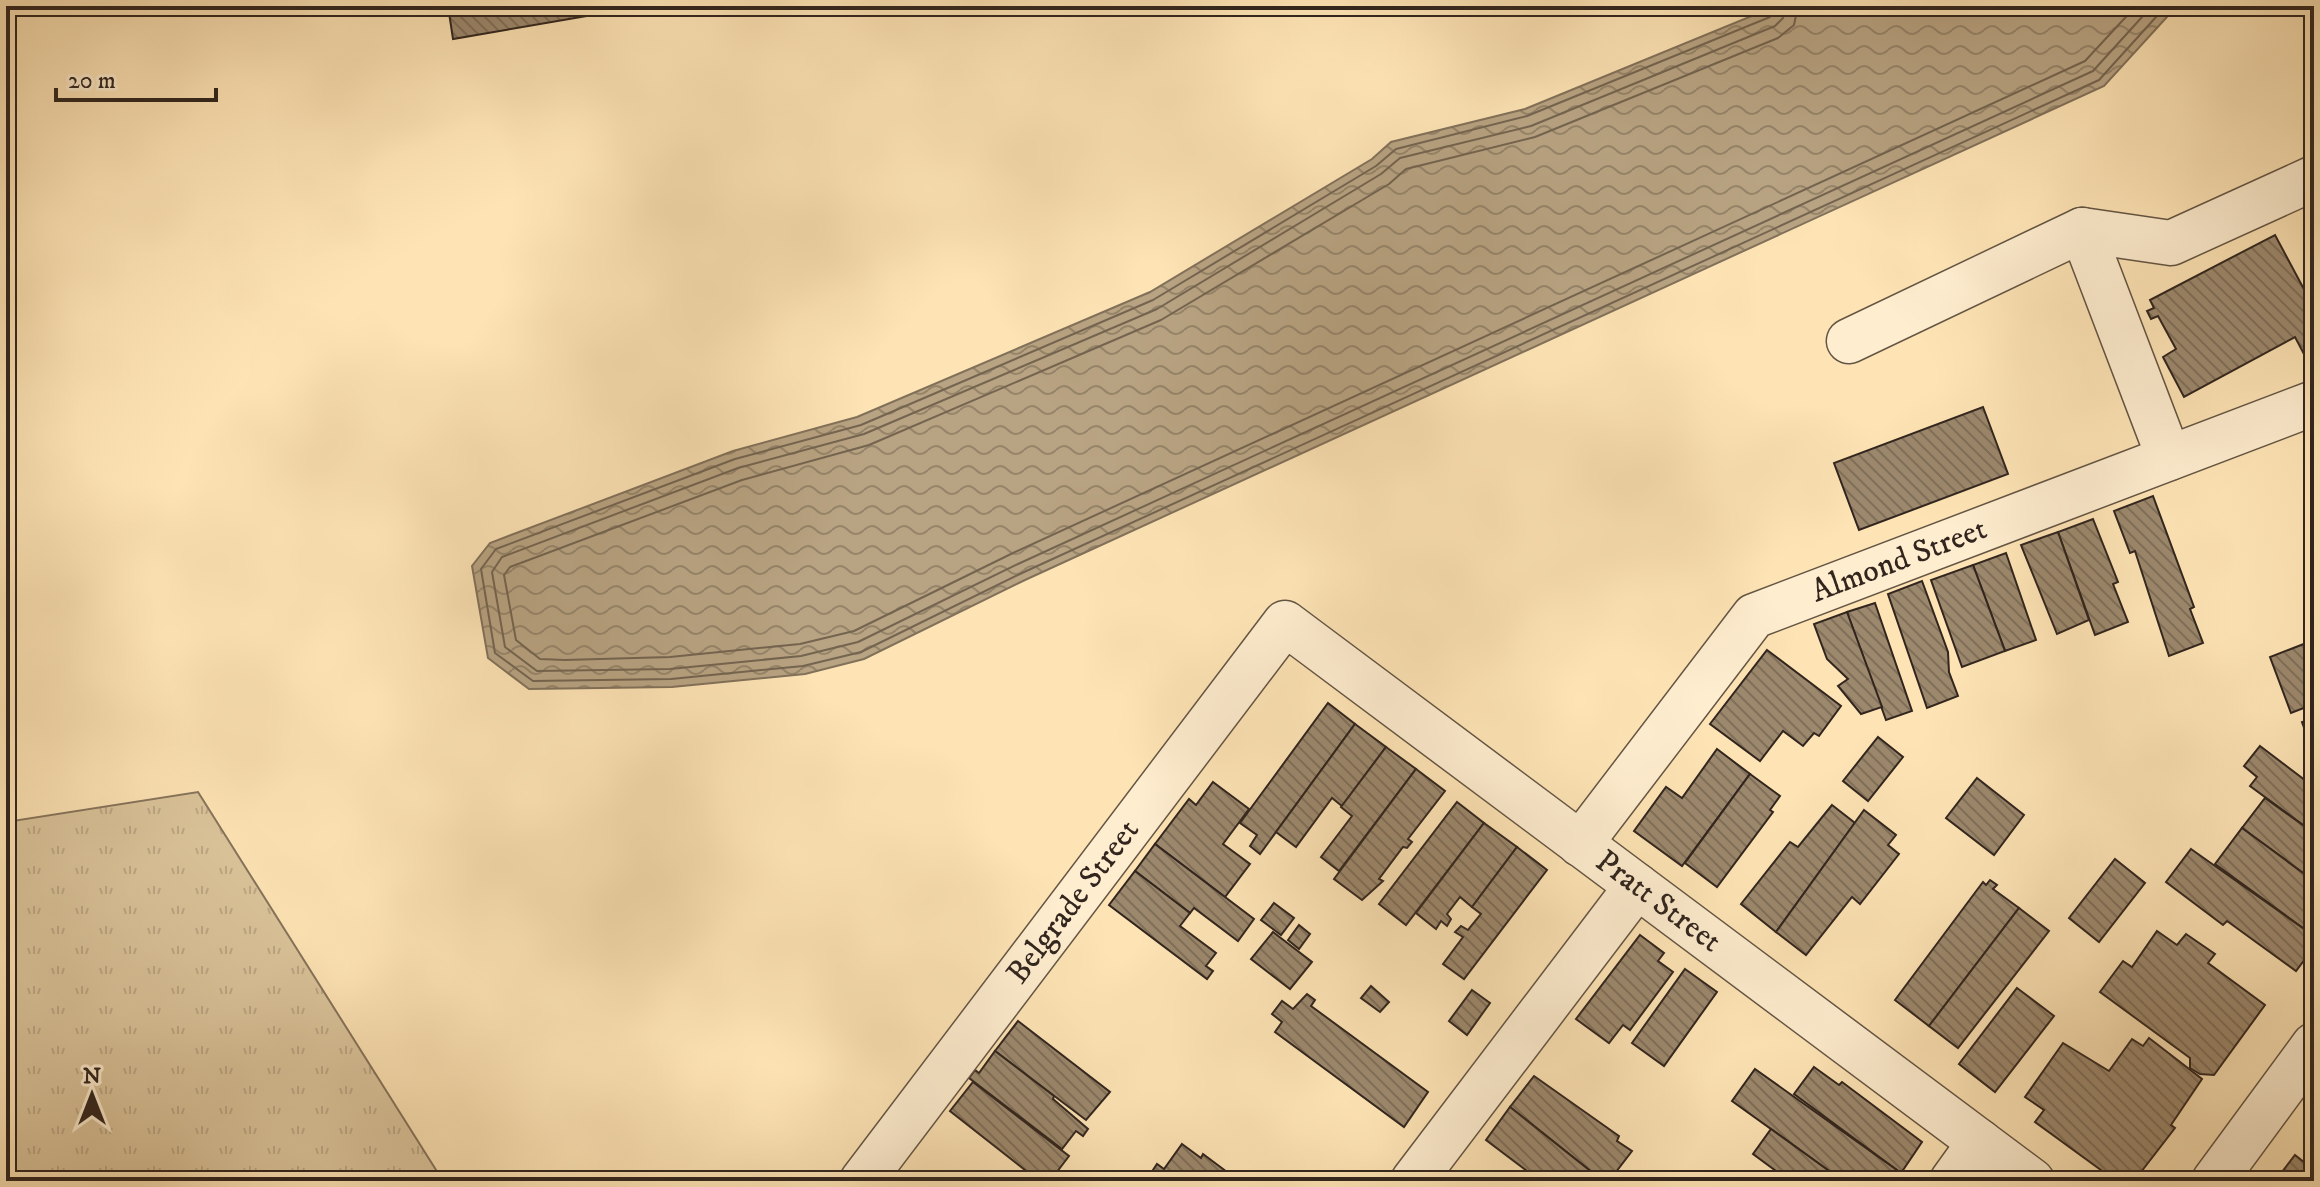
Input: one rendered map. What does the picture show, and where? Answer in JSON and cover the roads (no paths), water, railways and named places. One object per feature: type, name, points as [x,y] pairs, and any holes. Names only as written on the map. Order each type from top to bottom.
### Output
[{"type":"street","points":[[1849,341],[2082,230],[2171,243],[2314,178]]},
{"type":"street","points":[[2082,230],[2169,458]]},
{"type":"street","name":"Almond Street","points":[[1580,844],[1754,616],[2314,403]]},
{"type":"street","name":"Pratt Street","points":[[1285,623],[2032,1181]]},
{"type":"street","name":"Belgrade Street","points":[[862,1181],[1285,623]]},
{"type":"street","points":[[1413,1181],[1637,886]]},
{"type":"street","points":[[2214,1181],[2314,1045]]},
{"type":"street","points":[[1952,1181],[1980,1142]]},
{"type":"water","points":[[1776,6],[2177,6],[2104,86],[1025,580],[864,659],[805,674],[672,687],[529,689],[488,658],[472,566],[490,543],[733,451],[857,417],[1150,292],[1372,159],[1391,142],[1525,109]]}]
